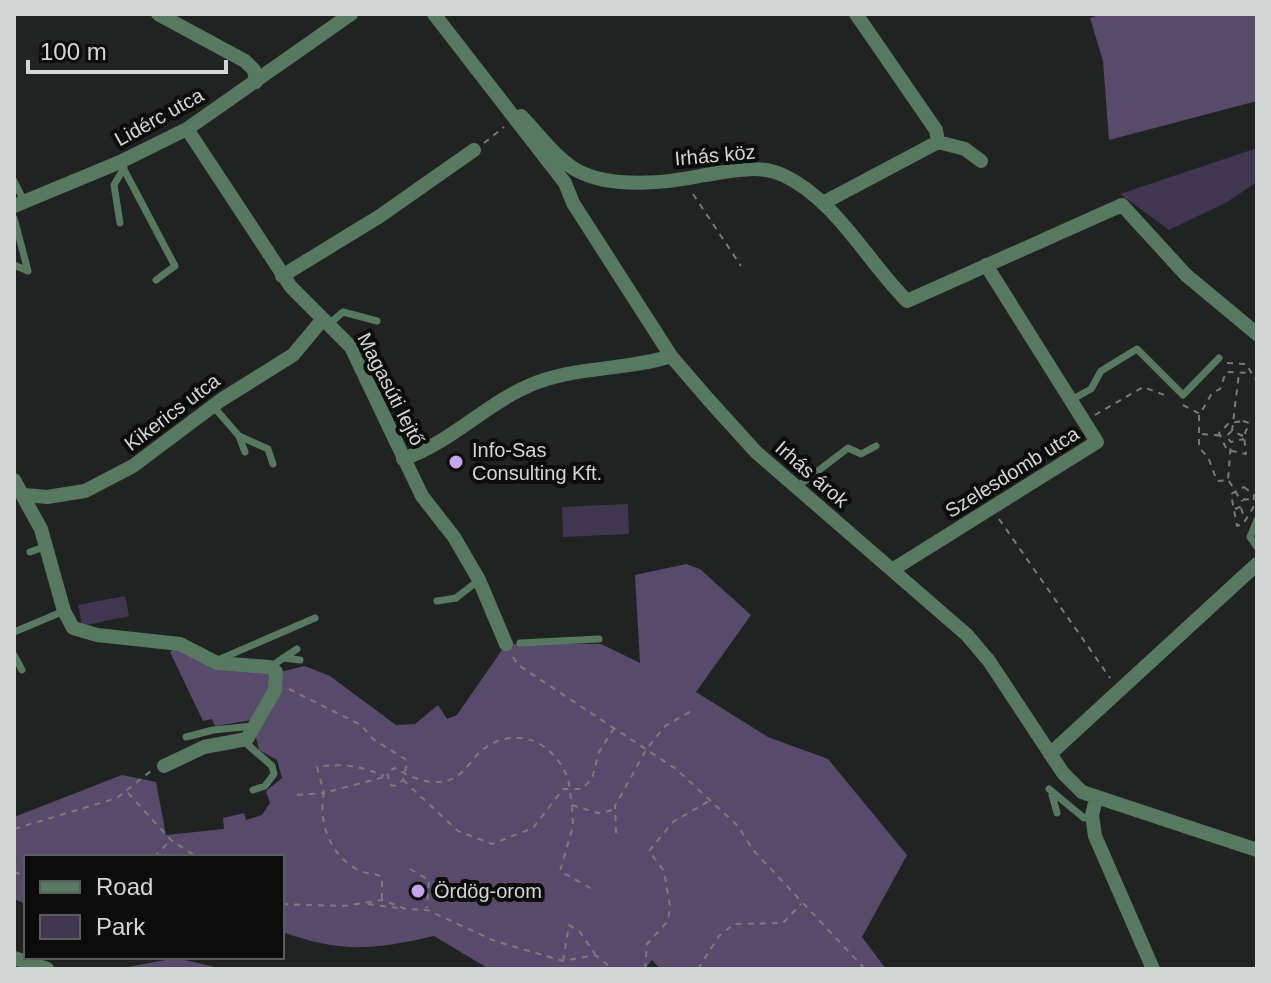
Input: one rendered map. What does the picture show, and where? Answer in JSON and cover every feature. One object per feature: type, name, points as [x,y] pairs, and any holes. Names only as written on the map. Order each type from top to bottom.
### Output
[{"type":"street","points":[[158,14],[245,61],[254,70],[256,82]]},
{"type":"street","name":"Lidérc utca","points":[[19,203],[122,165],[187,129],[351,14]]},
{"type":"street","name":"Irhás árok","points":[[434,14],[500,104],[565,183],[573,203],[671,356],[756,452],[967,635],[989,661],[1071,782],[1096,799],[1257,850]]},
{"type":"street","points":[[856,14],[936,130],[938,142]]},
{"type":"street","name":"Irhás köz","points":[[500,104],[513,107],[577,171],[618,180],[683,179],[741,170],[770,171],[796,182],[823,203],[907,301],[986,265]]},
{"type":"street","name":"Magasúti lejtő","points":[[187,129],[282,276],[351,347],[422,496],[479,580],[513,644]]},
{"type":"street","points":[[823,203],[938,142],[965,149],[981,161]]},
{"type":"street","points":[[282,276],[380,216],[474,150]]},
{"type":"street","points":[[986,265],[1122,205],[1186,275],[1257,334]]},
{"type":"street","name":"Szelesdomb utca","points":[[892,570],[1097,442],[986,265]]},
{"type":"street","name":"Kikerics utca","points":[[25,495],[47,497],[74,493],[105,482],[133,466],[213,406],[293,355],[326,321]]},
{"type":"street","points":[[403,459],[442,440],[507,396],[537,382],[591,367],[655,361],[671,356]]},
{"type":"street","points":[[14,480],[25,495],[47,546],[64,611],[73,628],[97,635],[180,644],[217,663],[276,662],[277,681],[250,732],[204,747],[164,766]]},
{"type":"street","points":[[1050,754],[1257,564]]},
{"type":"street","points":[[1096,799],[1092,815],[1101,853],[1122,892],[1153,969]]},
{"type":"street","points":[[14,958],[47,969]]},
{"type":"lane","points":[[120,223],[114,185],[122,165]]},
{"type":"lane","points":[[122,165],[175,266],[156,280]]},
{"type":"lane","points":[[14,181],[19,203]]},
{"type":"lane","points":[[14,218],[28,271],[14,265]]},
{"type":"lane","points":[[326,321],[343,312],[377,321]]},
{"type":"lane","points":[[1071,400],[1091,389],[1101,371],[1137,349],[1183,395],[1219,358]]},
{"type":"lane","points":[[213,406],[239,436],[245,452]]},
{"type":"lane","points":[[239,436],[268,449],[273,464]]},
{"type":"lane","points":[[797,487],[848,448],[861,454],[876,446]]},
{"type":"lane","points":[[1254,516],[1250,537],[1257,547]]},
{"type":"lane","points":[[30,552],[47,546]]},
{"type":"lane","points":[[437,601],[456,598],[479,580]]},
{"type":"lane","points":[[14,632],[64,611]]},
{"type":"lane","points":[[217,663],[220,657],[315,618]]},
{"type":"lane","points":[[513,644],[599,639]]},
{"type":"lane","points":[[276,662],[297,649]]},
{"type":"lane","points":[[14,655],[22,670]]},
{"type":"lane","points":[[276,662],[300,660]]},
{"type":"lane","points":[[186,737],[213,730],[250,732],[248,745],[272,766],[274,774],[265,786],[253,790]]},
{"type":"lane","points":[[1057,813],[1049,789],[1084,818],[1092,815]]},
{"type":"path","points":[[474,150],[508,124]]},
{"type":"path","points":[[683,179],[741,266]]},
{"type":"path","points":[[1219,358],[1228,363],[1243,362],[1257,382]]},
{"type":"path","points":[[1228,480],[1217,481],[1208,457],[1199,448],[1200,414],[1212,393],[1220,389],[1226,372],[1250,373]]},
{"type":"path","points":[[1200,434],[1226,436],[1232,431],[1239,373]]},
{"type":"path","points":[[1093,416],[1143,387],[1153,388],[1200,414]]},
{"type":"path","points":[[1233,422],[1249,423],[1244,438],[1246,454],[1230,452],[1218,436],[1233,422]]},
{"type":"path","points":[[1232,431],[1244,438]]},
{"type":"path","points":[[1226,436],[1231,442],[1228,480],[1242,500],[1256,500]]},
{"type":"path","points":[[1231,442],[1244,438]]},
{"type":"path","points":[[1244,487],[1251,491],[1256,500],[1254,516],[1237,526],[1231,496],[1234,491],[1244,487]]},
{"type":"path","points":[[1245,520],[1242,500],[1251,491]]},
{"type":"path","points":[[1231,496],[1238,497]]},
{"type":"path","points":[[1234,509],[1241,507]]},
{"type":"path","points":[[991,508],[1119,691]]},
{"type":"path","points":[[1242,512],[1254,516]]},
{"type":"path","points":[[514,659],[676,769],[738,826],[753,850],[778,873],[802,904],[865,969]]},
{"type":"path","points":[[277,681],[361,725],[373,739],[405,759],[403,780],[458,831],[492,844],[533,828],[555,796],[568,787],[582,789],[592,779],[599,752],[615,727]]},
{"type":"path","points":[[616,833],[614,810],[646,750],[665,726],[693,710]]},
{"type":"path","points":[[297,795],[324,793],[385,777],[395,768],[403,774],[434,782],[454,778],[481,751],[502,738],[514,736],[536,741],[547,748],[565,771],[572,805],[573,826],[560,871],[592,889]]},
{"type":"path","points":[[382,900],[382,877],[349,864],[329,840],[321,808],[324,793],[317,767],[336,764],[363,767],[385,777],[394,786],[403,780]]},
{"type":"path","points":[[14,829],[127,792],[150,771],[164,766]]},
{"type":"path","points":[[127,792],[171,840],[194,855]]},
{"type":"path","points":[[645,969],[647,944],[668,921],[670,906],[664,871],[649,851],[673,822],[710,800]]},
{"type":"path","points":[[572,805],[598,813],[614,810]]},
{"type":"path","points":[[156,855],[171,840]]},
{"type":"path","points":[[410,869],[429,880],[427,910]]},
{"type":"path","points":[[284,904],[344,906],[382,900],[406,909]]},
{"type":"path","points":[[363,903],[427,910],[495,941],[563,961],[595,955]]},
{"type":"path","points":[[698,969],[726,928],[745,922],[783,923],[802,904]]},
{"type":"path","points":[[563,961],[569,925],[580,932],[595,955],[613,969]]},
{"type":"green space","points":[[1257,148],[1257,182],[1227,202],[1169,230],[1120,194]]},
{"type":"green space","points":[[628,504],[629,534],[563,537],[562,507]]},
{"type":"green space","points":[[125,596],[129,616],[82,626],[78,605]]},
{"type":"shaded area","points":[[1102,14],[1257,14],[1257,101],[1109,140],[1103,61],[1090,18]]},
{"type":"shaded area","points":[[686,564],[700,569],[751,615],[696,692],[768,737],[828,759],[907,855],[862,937],[886,969],[660,969],[652,960],[645,969],[489,969],[434,936],[374,946],[322,943],[284,933],[284,855],[24,855],[24,903],[14,899],[14,817],[122,775],[156,782],[166,835],[224,829],[223,818],[244,813],[246,820],[262,815],[270,803],[266,791],[282,778],[277,760],[259,750],[252,720],[215,726],[212,719],[203,721],[170,652],[180,644],[200,657],[280,672],[305,666],[330,676],[396,725],[415,724],[438,705],[447,719],[457,715],[506,644],[601,644],[640,663],[635,575]]},
{"type":"shaded area","points":[[180,959],[224,969],[117,969]]},
{"type":"place","name":"Info-Sas Consulting Kft.","points":[[456,462]]},
{"type":"place","name":"Ördög-orom","points":[[418,891]]}]
